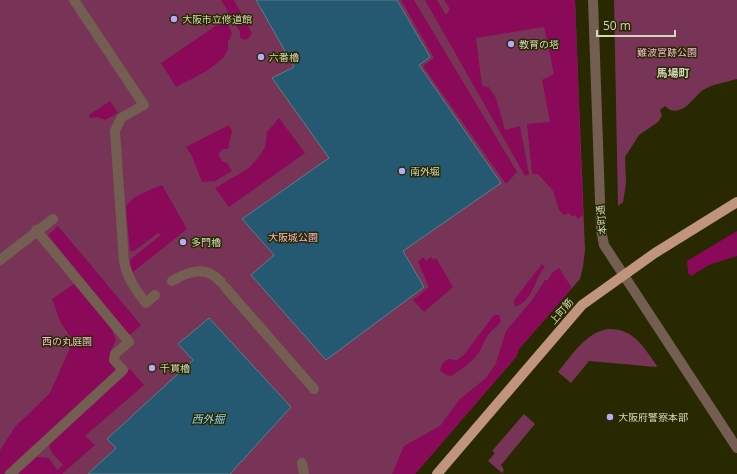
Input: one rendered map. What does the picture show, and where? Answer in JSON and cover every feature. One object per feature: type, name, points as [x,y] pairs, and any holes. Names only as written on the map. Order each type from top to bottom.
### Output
[{"type":"main road","name":"上町筋","points":[[437,474],[582,305],[623,275],[737,202]]},
{"type":"street","points":[[74,0],[144,105],[121,118],[115,131],[117,171],[124,262],[127,276],[132,286],[146,303],[155,295]]},
{"type":"street","name":"本町通","points":[[593,0],[601,229],[604,245],[737,448]]},
{"type":"street","points":[[0,260],[36,230],[53,219]]},
{"type":"street","points":[[10,474],[123,370],[114,360],[115,354],[129,342],[36,230]]},
{"type":"street","points":[[172,281],[183,274],[197,270],[207,271],[223,284],[314,389]]},
{"type":"street","points":[[302,463],[304,474]]},
{"type":"green space","name":"大阪城公園","points":[[0,0],[575,0],[585,250],[580,279],[519,349],[516,357],[415,474],[0,474]]},
{"type":"green space","name":"難波宮跡公園","points":[[614,0],[737,0],[737,79],[703,90],[685,108],[676,111],[670,110],[665,106],[660,110],[662,116],[658,122],[639,135],[625,157],[626,183],[623,202],[618,206]]},
{"type":"green space","points":[[608,329],[617,330],[631,335],[637,340],[657,366],[589,361],[571,383],[558,372],[586,340],[600,331]]},
{"type":"green space","points":[[524,414],[535,424],[501,465],[504,470],[502,473],[488,461],[495,453],[492,451]]},
{"type":"shaded area","points":[[221,0],[234,0],[252,33],[250,37],[245,40],[240,38],[240,32]]},
{"type":"shaded area","points":[[401,0],[414,0],[517,172],[506,184],[423,66],[434,58]]},
{"type":"shaded area","points":[[425,0],[437,0],[446,15],[450,9],[444,0],[575,0],[583,215],[578,219],[575,215],[572,217],[569,213],[564,215],[559,210],[553,191],[538,174],[532,174],[527,124],[550,122],[542,80],[554,74],[544,27],[476,38],[482,86],[489,87],[496,98],[505,130],[520,126],[529,174],[525,176]]},
{"type":"shaded area","points":[[223,21],[227,22],[232,34],[228,42],[228,50],[223,58],[207,71],[176,87],[161,63]]},
{"type":"shaded area","points":[[110,101],[118,113],[105,120],[97,117],[90,118],[89,115]]},
{"type":"shaded area","points":[[279,118],[305,153],[229,207],[215,188],[249,168],[265,147],[267,132]]},
{"type":"shaded area","points":[[229,125],[232,131],[228,149],[223,149],[218,154],[222,161],[227,163],[232,171],[215,181],[202,182],[192,156],[186,147]]},
{"type":"shaded area","points":[[162,185],[187,229],[133,272],[129,265],[132,258],[161,235],[158,233],[134,251],[130,251],[126,207],[137,196]]},
{"type":"shaded area","points":[[58,226],[141,325],[131,334],[128,334],[48,235]]},
{"type":"shaded area","points":[[737,231],[737,256],[709,265],[691,276],[688,273],[687,261]]},
{"type":"shaded area","points":[[423,257],[426,261],[431,257],[434,260],[436,258],[453,287],[424,312],[413,300],[429,287],[418,262]]},
{"type":"shaded area","points":[[542,264],[545,267],[530,294],[521,304],[515,307],[514,300]]},
{"type":"shaded area","points":[[559,268],[572,288],[519,349],[516,357],[415,474],[392,474],[404,446],[440,426],[459,400],[487,377],[496,363],[506,331],[532,300],[545,280],[548,280],[552,273]]},
{"type":"shaded area","points":[[74,284],[112,330],[116,340],[110,352],[110,358],[118,369],[4,474],[0,474],[0,450],[15,427],[50,393],[73,341],[61,323],[52,299]]},
{"type":"shaded area","points":[[494,315],[499,315],[501,321],[485,339],[480,351],[474,359],[451,376],[440,371],[442,364],[448,359],[457,360],[463,356]]},
{"type":"shaded area","points":[[130,369],[144,385],[85,436],[95,445],[62,474],[18,474],[37,457],[49,458],[57,470],[63,465],[52,453],[49,445]]},
{"type":"water","name":"南外堀","points":[[256,0],[397,0],[430,57],[419,65],[501,183],[403,251],[424,287],[326,360],[251,275],[274,255],[242,219],[329,158],[272,78],[294,67]]},
{"type":"water","name":"西外掘","points":[[209,318],[291,407],[230,474],[88,474],[116,448],[107,439],[193,360],[178,344]]},
{"type":"place","name":"大阪市立修道館","points":[[174,19]]},
{"type":"place","name":"教育の塔","points":[[511,44]]},
{"type":"place","name":"六番櫓","points":[[261,57]]},
{"type":"place","name":"南外堀","points":[[402,171]]},
{"type":"place","name":"多門櫓","points":[[183,242]]},
{"type":"place","name":"千貫櫓","points":[[152,368]]},
{"type":"place","name":"大阪府警察本部","points":[[610,417]]},
{"type":"district","name":"馬場町","points":[[673,73]]},
{"type":"park label","name":"西の丸庭園","points":[[67,341]]}]
